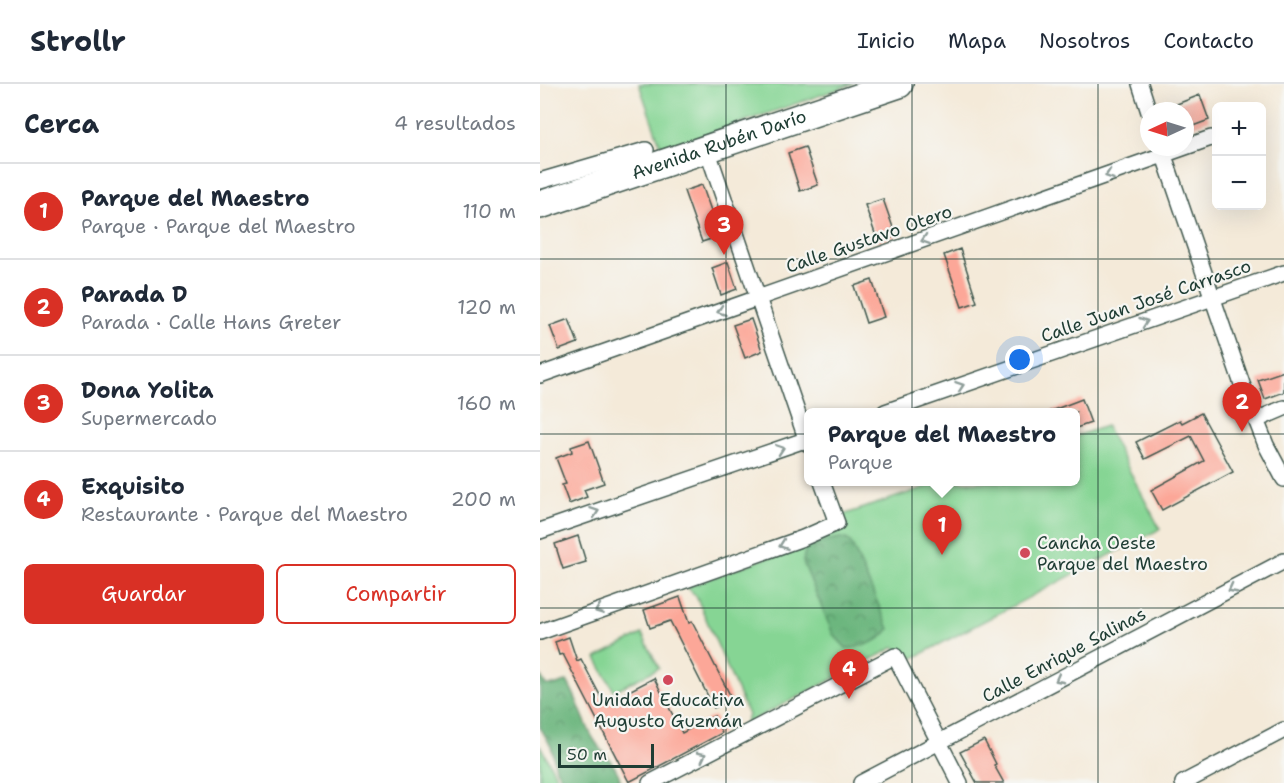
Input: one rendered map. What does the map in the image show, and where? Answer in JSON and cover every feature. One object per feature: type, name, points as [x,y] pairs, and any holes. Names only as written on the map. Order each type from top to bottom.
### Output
[{"type":"highway","name":"Avenida Rubén Darío","points":[[540,205],[899,84]]},
{"type":"street","points":[[1140,84],[1146,102]]},
{"type":"street","name":"Calle Gustavo Otero","points":[[1194,143],[1211,138]]},
{"type":"street","points":[[707,149],[804,429]]},
{"type":"street","points":[[540,181],[646,150]]},
{"type":"street","name":"Calle Gustavo Otero","points":[[540,375],[760,298],[1148,156]]},
{"type":"street","points":[[1164,156],[1256,420],[1284,479]]},
{"type":"street","name":"Calle Juan José Carrasco","points":[[897,408],[1284,273]]},
{"type":"street","points":[[1256,420],[1284,408]]},
{"type":"street","points":[[540,531],[804,442]]},
{"type":"street","points":[[540,632],[803,538],[837,523],[823,486]]},
{"type":"street","name":"Calle Enrique Salinas","points":[[861,783],[1284,561]]},
{"type":"street","points":[[650,783],[895,656],[960,783]]},
{"type":"street","points":[[1183,783],[1284,730]]},
{"type":"green space","points":[[639,84],[853,84],[662,150]]},
{"type":"green space","points":[[662,150],[540,190],[540,185]]},
{"type":"green space","points":[[1106,426],[1160,529],[904,663],[895,647],[745,724],[748,715],[696,596],[687,587],[847,528],[843,515],[929,486],[1080,486],[1080,435]]},
{"type":"green space","points":[[841,538],[848,540],[853,547],[889,629],[876,641],[852,648],[846,648],[833,634],[803,562],[805,551],[813,545]]},
{"type":"green space","points":[[642,634],[659,668],[614,691],[596,658]]},
{"type":"green space","points":[[540,675],[546,685],[557,685],[567,681],[593,738],[613,765],[621,783],[565,783],[556,769],[551,746],[540,727]]},
{"type":"green space","points":[[540,745],[560,783],[540,783]]},
{"type":"building","points":[[1200,95],[1209,120],[1194,126],[1194,102],[1182,102]]},
{"type":"building","points":[[805,147],[818,185],[800,191],[788,153]]},
{"type":"building","points":[[702,185],[720,236],[702,242],[684,191]]},
{"type":"building","points":[[883,199],[896,236],[878,242],[865,205]]},
{"type":"building","points":[[960,249],[977,302],[962,307],[944,255]]},
{"type":"building","points":[[728,262],[737,289],[721,295],[712,268]]},
{"type":"building","points":[[872,280],[884,317],[866,323],[854,286]]},
{"type":"building","points":[[569,319],[578,343],[559,350],[550,326]]},
{"type":"building","points":[[751,319],[762,351],[745,358],[733,325]]},
{"type":"building","points":[[1284,371],[1284,392],[1265,399],[1258,380]]},
{"type":"building","points":[[1082,399],[1091,423],[1080,427],[1080,408],[1058,408]]},
{"type":"building","points":[[1201,413],[1233,472],[1162,510],[1151,490],[1204,461],[1191,436],[1145,459],[1136,442],[1180,420],[1182,423]]},
{"type":"building","points":[[589,441],[604,483],[584,490],[587,497],[569,504],[562,485],[566,484],[556,458],[572,452],[571,447]]},
{"type":"building","points":[[578,536],[586,562],[563,569],[555,544]]},
{"type":"building","points":[[680,597],[689,623],[692,621],[732,699],[714,708],[670,621],[650,628],[644,610]]},
{"type":"building","points":[[569,637],[577,661],[581,659],[603,701],[608,702],[654,678],[682,733],[714,716],[722,733],[629,782],[563,654],[559,655],[555,642]]},
{"type":"building","points":[[984,740],[1004,783],[977,783],[960,752]]},
{"type":"place","name":"Dona Yolita","points":[[724,255]]},
{"type":"place","name":"Parada D","points":[[1242,432]]},
{"type":"place","name":"Cancha Oeste Parque del Maestro","points":[[1025,553]]},
{"type":"place","name":"Parque del Maestro","points":[[942,555]]},
{"type":"place","name":"Unidad Educativa Augusto Guzmán","points":[[668,680]]},
{"type":"place","name":"Exquisito","points":[[849,699]]}]
